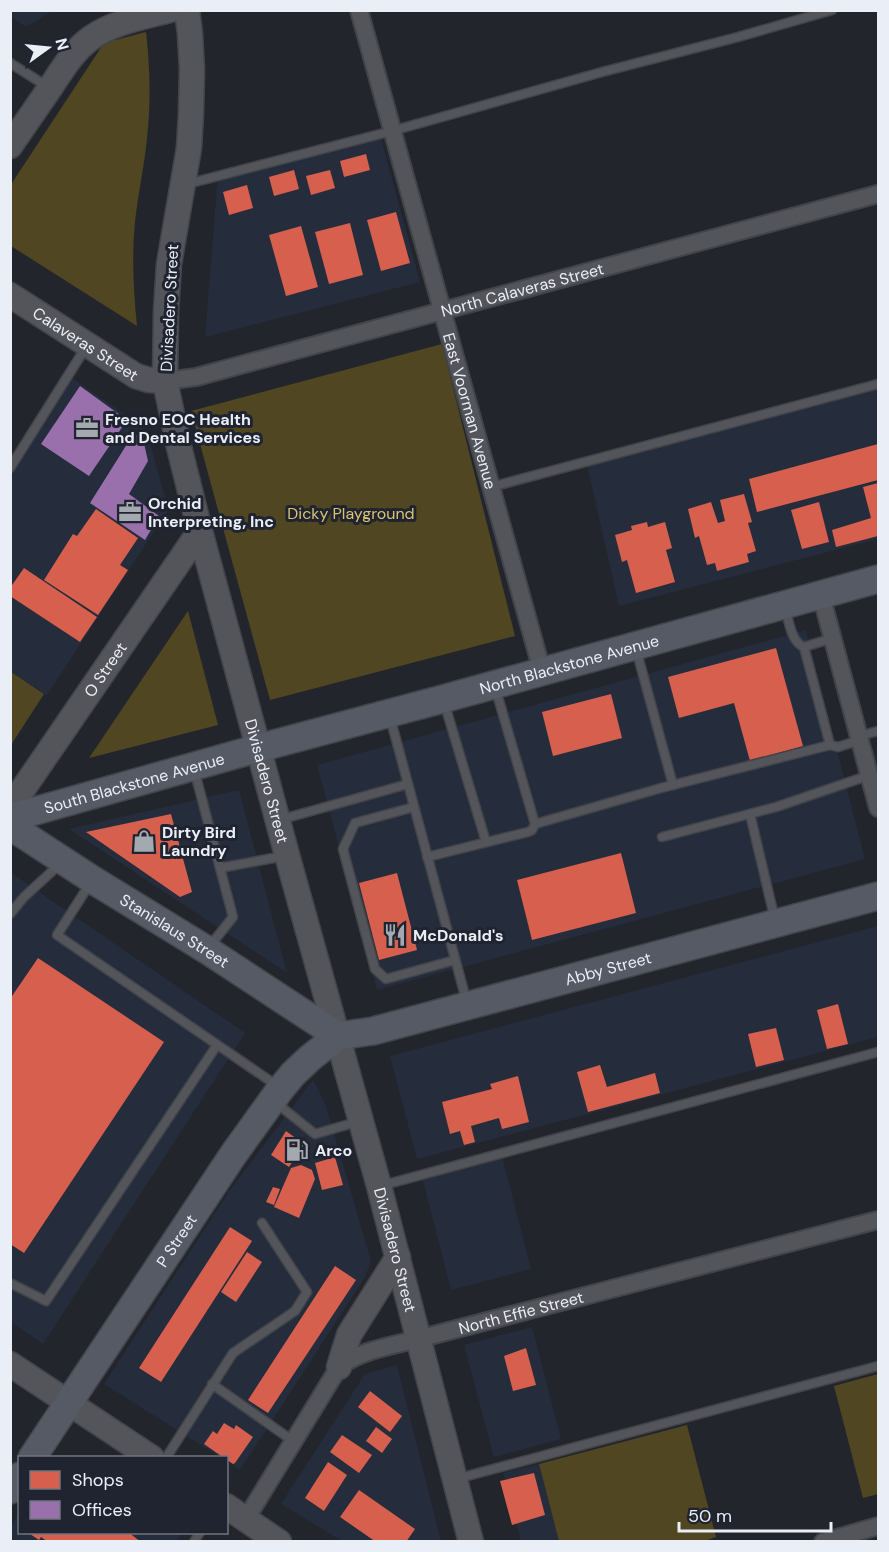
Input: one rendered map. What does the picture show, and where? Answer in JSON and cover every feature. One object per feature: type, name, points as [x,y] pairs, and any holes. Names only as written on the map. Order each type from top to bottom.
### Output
[{"type":"main road","name":"North Blackstone Avenue","points":[[259,748],[878,580]]},
{"type":"main road","name":"South Blackstone Avenue","points":[[10,818],[259,748]]},
{"type":"main road","name":"Stanislaus Street","points":[[10,826],[338,1036]]},
{"type":"main road","name":"Abby Street","points":[[338,1036],[373,1031],[879,896]]},
{"type":"main road","name":"P Street","points":[[33,1456],[227,1164],[277,1094],[309,1058],[338,1036]]},
{"type":"street","points":[[10,146],[65,64],[92,37],[106,29],[170,10]]},
{"type":"street","name":"Divisadero Street","points":[[187,10],[192,57],[192,103],[189,148],[169,264],[165,381],[178,443],[201,531],[287,855],[379,1186],[472,1541]]},
{"type":"street","name":"East Voorman Avenue","points":[[358,10],[542,672]]},
{"type":"street","name":"North Calaveras Street","points":[[165,381],[196,377],[879,194]]},
{"type":"street","name":"Calaveras Street","points":[[10,295],[136,376],[165,381]]},
{"type":"street","name":"O Street","points":[[10,808],[201,531]]},
{"type":"street","points":[[821,595],[879,808]]},
{"type":"street","name":"North Effie Street","points":[[236,1512],[293,1441],[339,1367],[360,1354],[879,1220]]},
{"type":"street","points":[[339,1367],[350,1335],[398,1257]]},
{"type":"street","points":[[10,1364],[149,1456]]},
{"type":"street","points":[[236,1512],[279,1542]]},
{"type":"street","points":[[824,1542],[879,1526]]},
{"type":"lane","points":[[183,185],[392,131],[832,10]]},
{"type":"lane","points":[[10,63],[49,88]]},
{"type":"lane","points":[[10,468],[88,344]]},
{"type":"lane","points":[[490,487],[879,384]]},
{"type":"lane","points":[[784,605],[794,639],[799,645],[804,647],[833,638]]},
{"type":"lane","points":[[635,646],[674,785]]},
{"type":"lane","points":[[804,647],[830,745]]},
{"type":"lane","points":[[427,857],[528,832],[535,824],[494,685]]},
{"type":"lane","points":[[443,699],[486,842]]},
{"type":"lane","points":[[389,714],[467,1005]]},
{"type":"lane","points":[[535,824],[830,745],[838,747],[879,731]]},
{"type":"lane","points":[[193,767],[233,916],[207,950]]},
{"type":"lane","points":[[662,837],[776,807],[870,775]]},
{"type":"lane","points":[[279,820],[408,784]]},
{"type":"lane","points":[[414,807],[355,823],[344,849],[375,969],[386,979],[455,960]]},
{"type":"lane","points":[[750,814],[776,923]]},
{"type":"lane","points":[[220,868],[287,855]]},
{"type":"lane","points":[[10,914],[24,897],[63,860]]},
{"type":"lane","points":[[93,879],[57,935],[217,1045],[277,1094],[315,1134],[361,1121]]},
{"type":"lane","points":[[10,1283],[46,1301],[217,1045]]},
{"type":"lane","points":[[379,1186],[879,1052]]},
{"type":"lane","points":[[167,1456],[233,1353],[295,1311],[308,1292],[262,1223]]},
{"type":"lane","points":[[455,1479],[879,1366]]},
{"type":"lane","points":[[212,1384],[293,1441]]},
{"type":"shaded area","points":[[10,11],[52,11],[26,27],[11,17]]},
{"type":"shaded area","points":[[379,132],[420,282],[205,337],[218,175]]},
{"type":"shaded area","points":[[69,376],[147,430],[168,510],[47,695],[11,672],[10,468]]},
{"type":"shaded area","points":[[878,386],[878,539],[619,606],[587,465]]},
{"type":"shaded area","points":[[806,630],[865,859],[377,990],[317,765]]},
{"type":"shaded area","points":[[239,790],[287,973],[69,829]]},
{"type":"shaded area","points":[[10,872],[245,1033],[43,1344],[11,1322]]},
{"type":"shaded area","points":[[878,926],[878,1037],[417,1159],[390,1056]]},
{"type":"shaded area","points":[[313,1080],[326,1106],[371,1261],[365,1277],[240,1470],[228,1463],[228,1456],[218,1456],[104,1384],[230,1190]]},
{"type":"shaded area","points":[[502,1156],[531,1269],[451,1290],[422,1177]]},
{"type":"shaded area","points":[[532,1327],[561,1439],[494,1457],[464,1345]]},
{"type":"shaded area","points":[[397,1365],[441,1541],[342,1541],[281,1504],[365,1374]]},
{"type":"shaded area","points":[[539,1464],[559,1541],[521,1541],[503,1473]]},
{"type":"shaded area","points":[[18,1515],[18,1534],[182,1534],[177,1541],[11,1542],[11,1527]]},
{"type":"green space","points":[[146,32],[149,111],[133,246],[137,326],[11,246],[10,186],[104,43]]},
{"type":"green space","name":"Dicky Playground","points":[[442,344],[515,636],[270,700],[191,411]]},
{"type":"green space","points":[[188,611],[218,725],[89,758]]},
{"type":"green space","points":[[11,672],[44,694],[11,745]]},
{"type":"green space","points":[[878,1374],[878,1494],[863,1498],[834,1386]]},
{"type":"green space","points":[[687,1425],[716,1537],[701,1542],[559,1541],[539,1464]]},
{"type":"building: Shops","points":[[366,154],[370,170],[344,177],[340,161]]},
{"type":"building: Shops","points":[[294,170],[299,189],[274,196],[269,177]]},
{"type":"building: Shops","points":[[330,170],[335,188],[311,195],[306,176]]},
{"type":"building: Shops","points":[[247,185],[253,208],[229,215],[223,192]]},
{"type":"building: Shops","points":[[396,212],[410,263],[381,271],[367,220]]},
{"type":"building: Shops","points":[[350,223],[363,275],[329,284],[315,232]]},
{"type":"building: Shops","points":[[301,226],[318,287],[286,296],[269,235]]},
{"type":"building: Shops","points":[[878,444],[878,480],[757,512],[749,479]]},
{"type":"building: Shops","points":[[878,483],[878,536],[836,547],[832,530],[871,518],[863,487]]},
{"type":"building: Shops","points":[[744,494],[752,522],[748,523],[756,551],[747,554],[749,562],[717,571],[715,563],[707,565],[699,536],[695,538],[688,509],[711,502],[718,523],[725,521],[720,500]]},
{"type":"building: Shops","points":[[819,502],[829,542],[802,549],[791,510]]},
{"type":"building: Shops","points":[[96,509],[138,538],[120,565],[128,570],[98,615],[44,580],[73,534],[77,536]]},
{"type":"building: Shops","points":[[647,522],[648,527],[665,522],[672,548],[666,550],[675,582],[636,593],[627,560],[622,562],[615,535],[632,530],[631,526]]},
{"type":"building: Shops","points":[[24,568],[97,617],[80,642],[10,596],[10,588]]},
{"type":"building: Shops","points":[[776,648],[803,746],[750,761],[734,703],[679,718],[668,677]]},
{"type":"building: Shops","points":[[611,694],[622,738],[553,756],[542,712]]},
{"type":"building: Shops","points":[[171,814],[192,892],[180,897],[86,832]]},
{"type":"building: Shops","points":[[621,853],[636,913],[532,940],[517,880]]},
{"type":"building: Shops","points":[[397,873],[417,950],[379,960],[359,883]]},
{"type":"building: Shops","points":[[38,958],[164,1042],[24,1253],[10,1244],[10,999]]},
{"type":"building: Shops","points":[[838,1004],[848,1044],[827,1049],[817,1010]]},
{"type":"building: Shops","points":[[776,1028],[784,1060],[756,1067],[748,1034]]},
{"type":"building: Shops","points":[[600,1065],[607,1087],[655,1073],[660,1093],[588,1112],[577,1072]]},
{"type":"building: Shops","points":[[518,1076],[529,1122],[502,1129],[499,1118],[471,1126],[475,1142],[464,1145],[460,1131],[450,1134],[442,1102],[492,1089],[490,1084]]},
{"type":"building: Shops","points":[[286,1131],[304,1144],[289,1167],[271,1155]]},
{"type":"building: Shops","points":[[335,1157],[343,1185],[322,1190],[315,1163]]},
{"type":"building: Shops","points":[[301,1165],[312,1170],[315,1179],[299,1218],[274,1207],[291,1168]]},
{"type":"building: Shops","points":[[273,1187],[280,1189],[274,1205],[266,1202]]},
{"type":"building: Shops","points":[[230,1227],[252,1241],[161,1382],[139,1368]]},
{"type":"building: Shops","points":[[247,1252],[262,1262],[236,1302],[221,1292]]},
{"type":"building: Shops","points":[[335,1266],[356,1280],[268,1413],[248,1400]]},
{"type":"building: Shops","points":[[526,1348],[536,1385],[513,1391],[504,1356]]},
{"type":"building: Shops","points":[[370,1391],[402,1416],[390,1432],[358,1407]]},
{"type":"building: Shops","points":[[224,1423],[234,1429],[236,1425],[253,1437],[233,1464],[228,1460],[228,1456],[221,1456],[204,1444],[213,1431],[217,1434]]},
{"type":"building: Shops","points":[[376,1427],[392,1439],[382,1453],[366,1441]]},
{"type":"building: Shops","points":[[342,1435],[372,1455],[359,1473],[330,1452]]},
{"type":"building: Shops","points":[[328,1462],[347,1475],[324,1511],[305,1498]]},
{"type":"building: Shops","points":[[534,1473],[545,1515],[512,1525],[500,1481]]},
{"type":"building: Shops","points":[[359,1490],[415,1529],[406,1542],[376,1542],[340,1517]]},
{"type":"building: Shops","points":[[30,1534],[131,1534],[141,1542],[48,1542],[41,1537],[39,1540]]},
{"type":"building: Offices","points":[[80,386],[127,420],[89,476],[41,444]]},
{"type":"building: Offices","points":[[134,433],[143,439],[148,461],[129,494],[159,516],[145,540],[90,503]]},
{"type":"place","name":"Fresno EOC Health and Dental Services","points":[[87,428]]},
{"type":"place","name":"Orchid Interpreting, Inc","points":[[130,512]]},
{"type":"place","name":"Dirty Bird Laundry","points":[[144,841]]},
{"type":"place","name":"McDonald's","points":[[395,935]]},
{"type":"place","name":"Arco","points":[[297,1150]]}]
